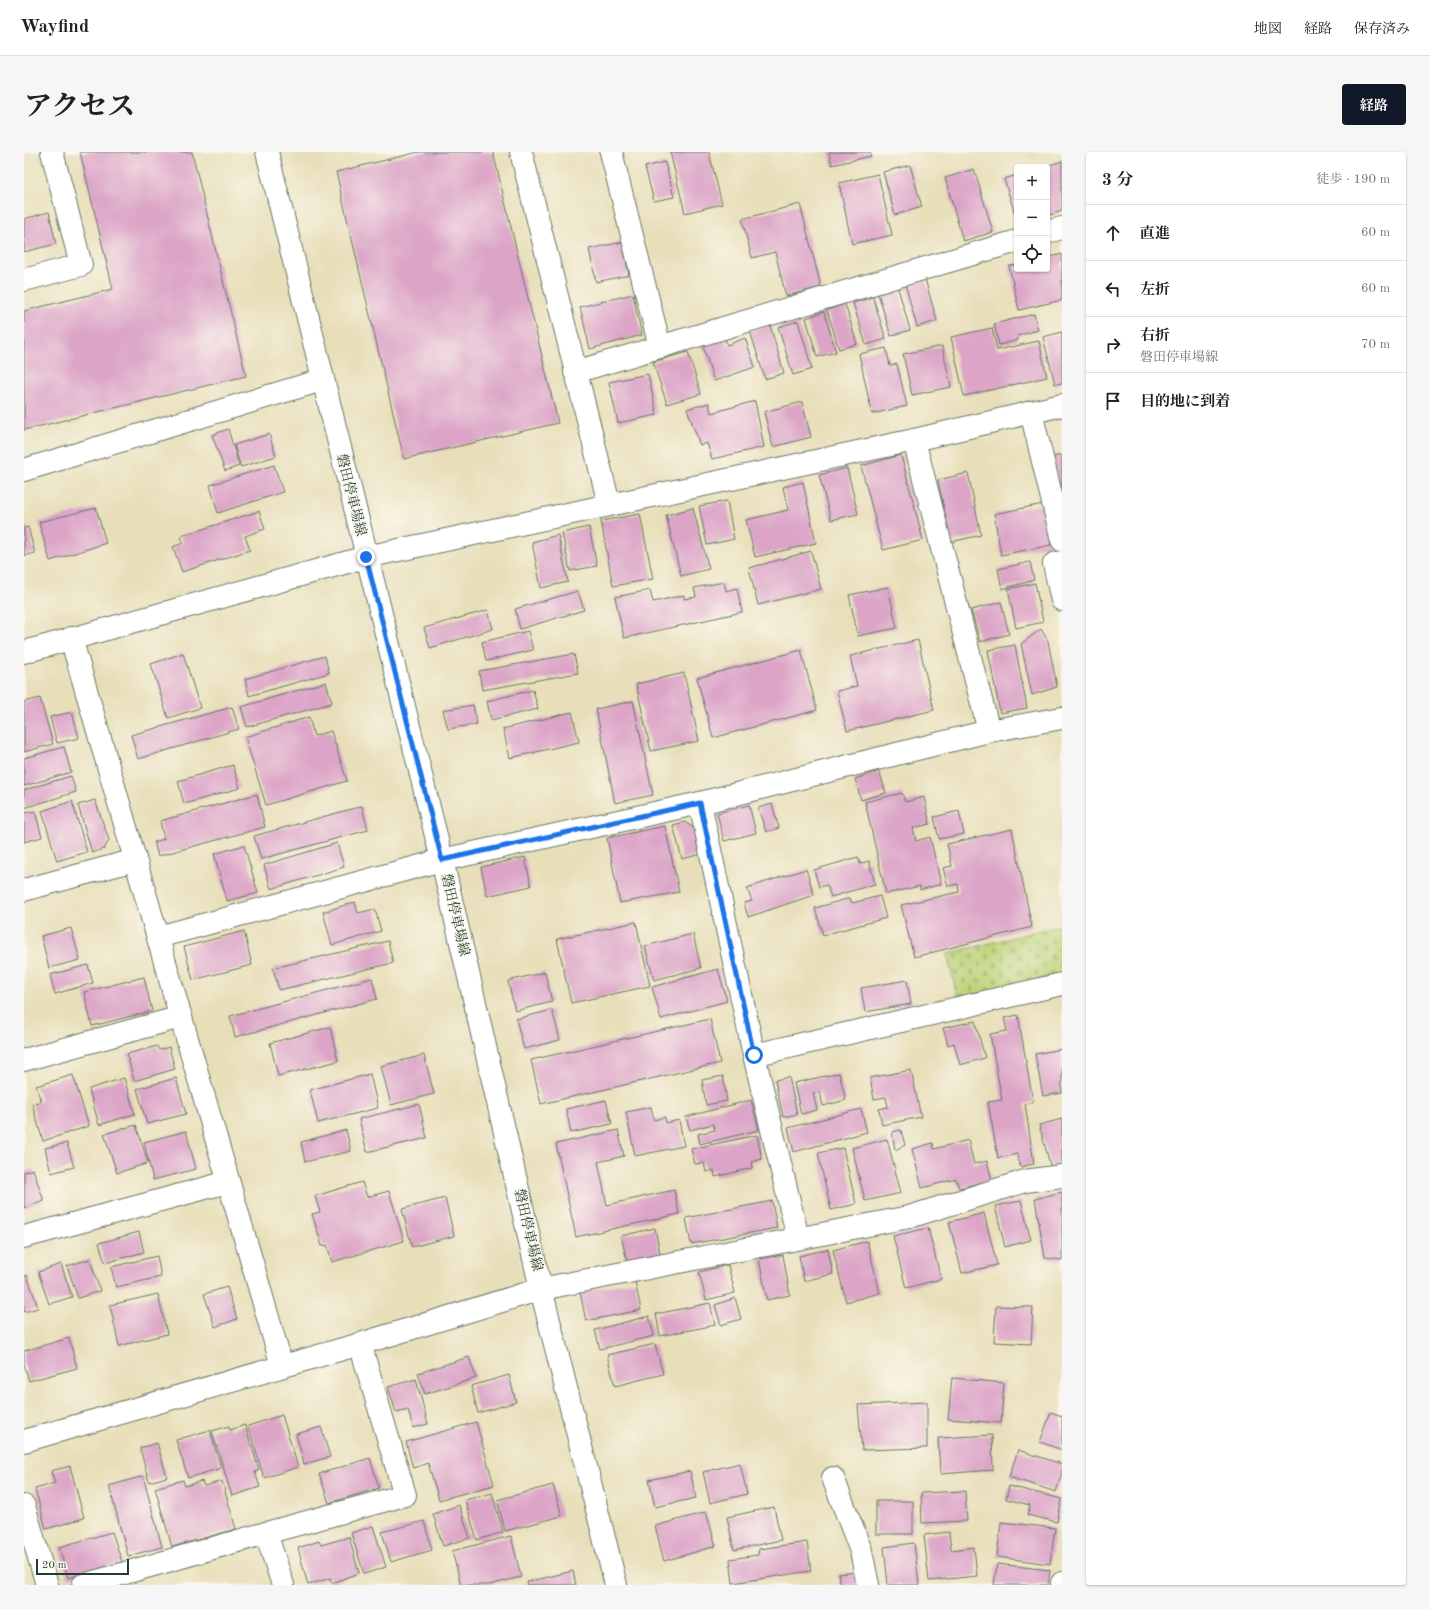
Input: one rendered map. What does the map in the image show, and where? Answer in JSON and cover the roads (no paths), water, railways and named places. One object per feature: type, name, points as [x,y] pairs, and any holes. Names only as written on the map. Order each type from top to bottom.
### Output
[{"type":"street","points":[[24,280],[81,265],[52,152]]},
{"type":"street","name":"磐田停車場線","points":[[267,152],[322,380],[442,860],[541,1289],[616,1585]]},
{"type":"street","points":[[521,152],[608,504]]},
{"type":"street","points":[[611,152],[660,347]]},
{"type":"street","points":[[1050,231],[1062,228]]},
{"type":"street","points":[[575,372],[1014,242]]},
{"type":"street","points":[[24,470],[322,380]]},
{"type":"street","points":[[24,652],[366,557],[608,504],[914,440],[1062,404]]},
{"type":"street","points":[[1031,412],[1062,540]]},
{"type":"street","points":[[914,440],[989,731]]},
{"type":"street","points":[[1062,562],[1054,564],[1062,600]]},
{"type":"street","points":[[71,638],[282,1366]]},
{"type":"street","points":[[158,937],[442,860],[700,803],[989,731],[1062,718]]},
{"type":"street","points":[[700,803],[754,1055],[798,1238]]},
{"type":"street","points":[[24,890],[135,860]]},
{"type":"street","points":[[754,1055],[1062,984]]},
{"type":"street","points":[[24,1060],[181,1017]]},
{"type":"street","points":[[24,1441],[360,1344],[541,1289],[909,1217],[1025,1181],[1062,1176]]},
{"type":"street","points":[[24,1237],[228,1182]]},
{"type":"street","points":[[83,1585],[266,1532],[405,1495],[360,1344]]},
{"type":"street","points":[[834,1478],[861,1551],[868,1585]]},
{"type":"street","points":[[24,1506],[48,1585]]},
{"type":"street","points":[[266,1532],[283,1585]]}]
